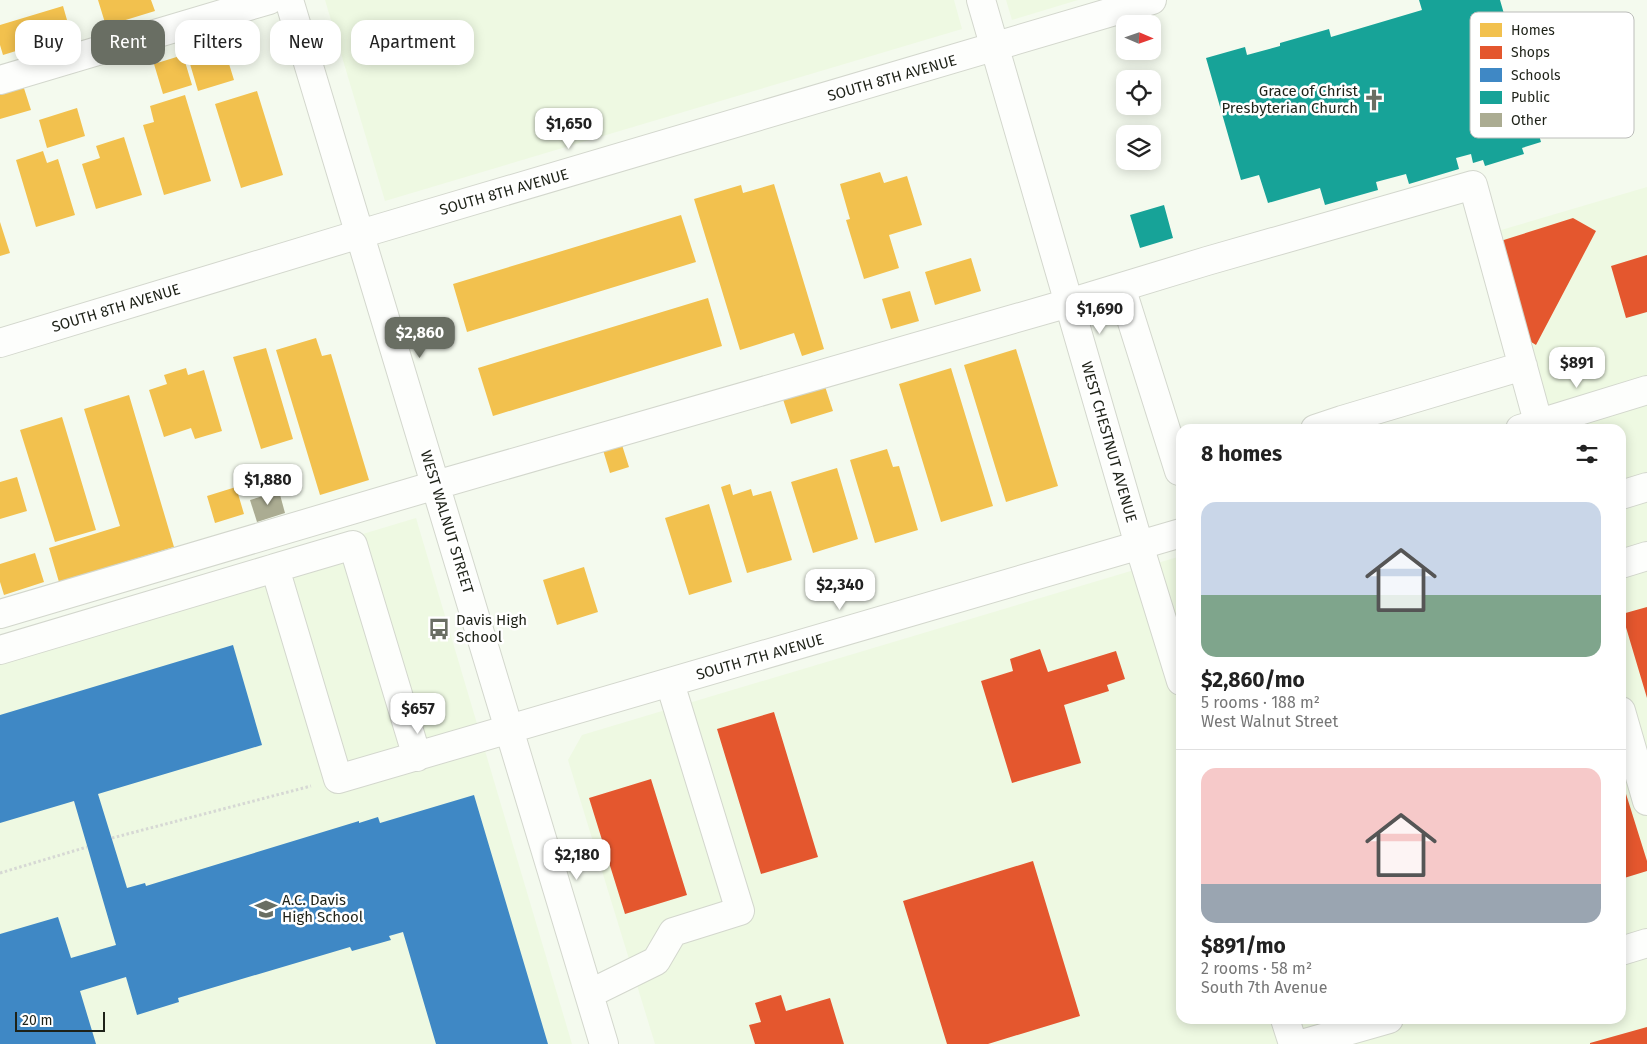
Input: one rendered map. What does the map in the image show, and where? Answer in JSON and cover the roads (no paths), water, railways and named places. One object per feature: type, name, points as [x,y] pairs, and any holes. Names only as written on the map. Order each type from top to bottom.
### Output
[{"type":"street","points":[[0,80],[269,0]]},
{"type":"street","name":"WEST WALNUT STREET","points":[[289,0],[604,1044]]},
{"type":"street","name":"WEST CHESTNUT AVENUE","points":[[981,0],[1139,546],[1176,665]]},
{"type":"street","name":"SOUTH 8TH AVENUE","points":[[0,343],[360,234],[1152,0]]},
{"type":"street","points":[[0,614],[436,485],[1069,303],[1123,295],[1377,226],[1373,213],[1473,185],[1523,366],[1533,424]]},
{"type":"street","points":[[1123,295],[1176,462]]},
{"type":"street","points":[[1343,424],[1523,366]]},
{"type":"street","points":[[1542,424],[1647,390]]},
{"type":"street","points":[[1626,493],[1647,487]]},
{"type":"street","name":"SOUTH 7TH AVENUE","points":[[275,568],[338,779],[1176,535]]},
{"type":"street","points":[[0,650],[353,544],[417,757]]},
{"type":"street","points":[[1626,562],[1647,556]]},
{"type":"street","points":[[589,994],[656,961],[673,932],[740,911],[670,683]]},
{"type":"street","points":[[1626,728],[1647,801]]},
{"type":"street","points":[[1626,949],[1647,943]]},
{"type":"street","points":[[1287,1024],[1293,1044]]},
{"type":"street","points":[[1302,1044],[1371,1024]]},
{"type":"place","name":"Grace of Christ Presbyterian Church","points":[[1374,100]]},
{"type":"place","name":"Davis High School","points":[[439,629]]},
{"type":"place","name":"A.C. Davis High School","points":[[266,909]]}]
